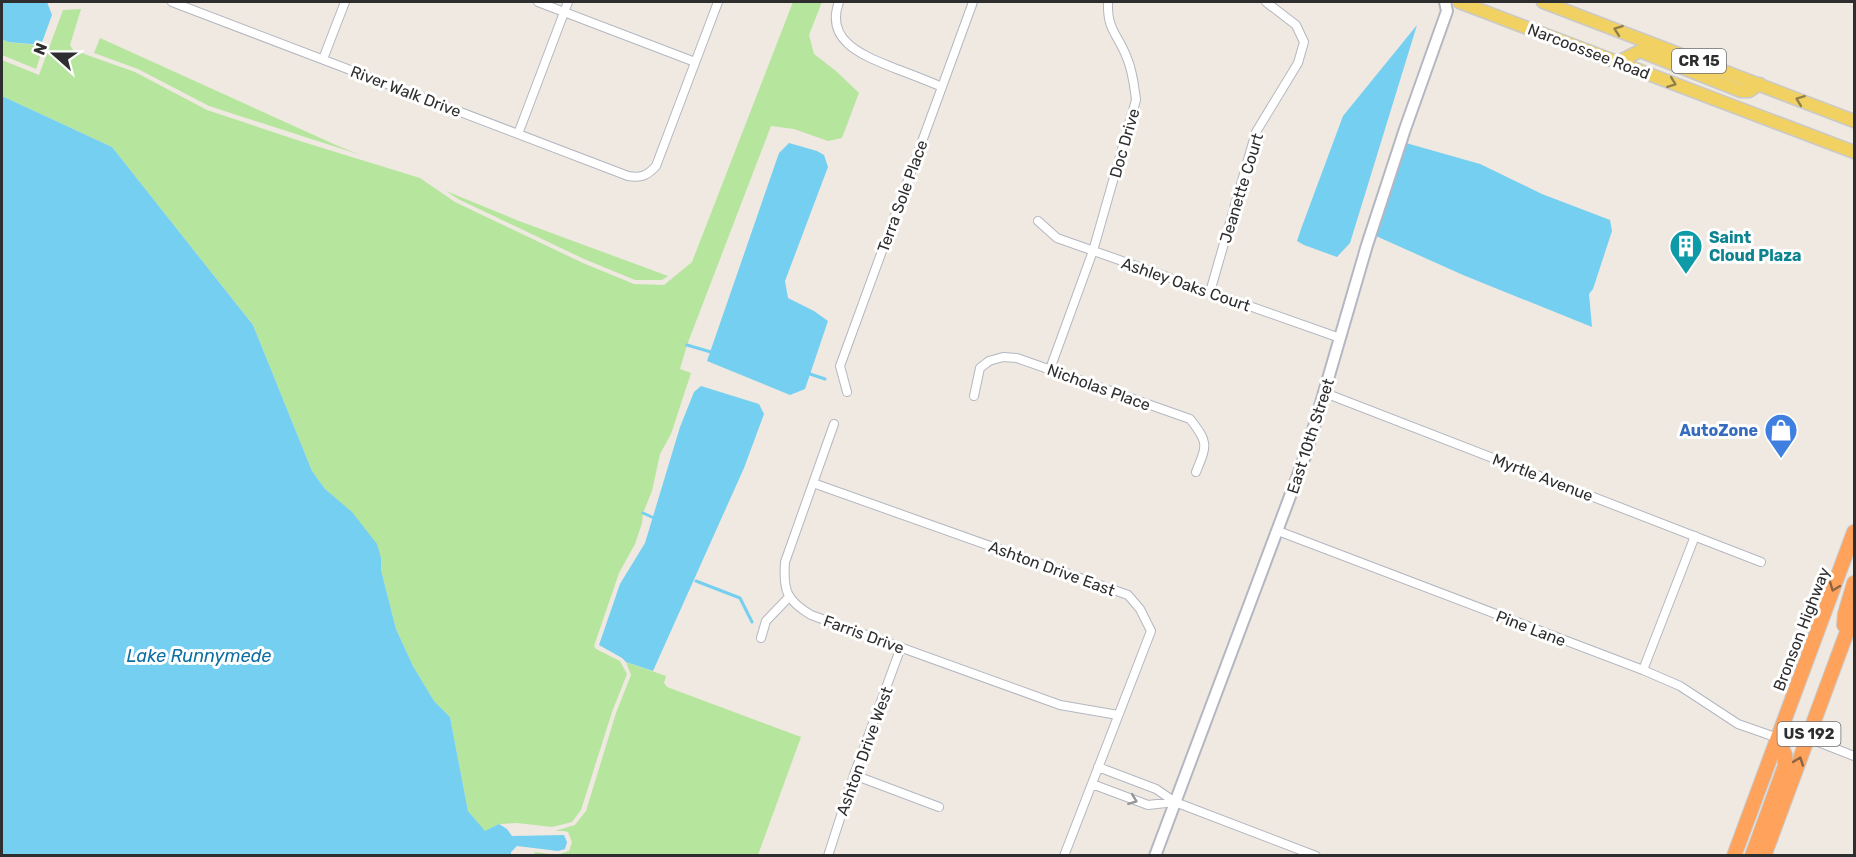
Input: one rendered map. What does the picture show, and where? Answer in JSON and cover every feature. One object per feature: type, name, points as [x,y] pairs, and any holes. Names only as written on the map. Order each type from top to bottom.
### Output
[{"type":"highway","name":"Bronson Highway","points":[[1778,738],[1854,532]]},
{"type":"highway","points":[[1842,648],[1845,614],[1854,583]]},
{"type":"highway","name":"US 192","points":[[1764,855],[1854,614]]},
{"type":"highway","name":"US 192","points":[[1734,855],[1778,738]]},
{"type":"highway","points":[[1752,855],[1785,766],[1785,755],[1778,738]]},
{"type":"highway","points":[[1743,855],[1765,797],[1760,784]]},
{"type":"main road","name":"Narcoossee Road","points":[[1458,2],[1854,152]]},
{"type":"main road","name":"Narcoossee Road","points":[[1543,2],[1854,121]]},
{"type":"main road","points":[[1617,62],[1640,51],[1741,91],[1749,91],[1760,84]]},
{"type":"street","name":"River Walk Drive","points":[[172,2],[628,176],[640,178],[648,175],[656,166],[695,62]]},
{"type":"street","points":[[323,59],[345,2]]},
{"type":"street","points":[[538,2],[695,62],[718,2]]},
{"type":"street","points":[[518,134],[568,2]]},
{"type":"street","points":[[839,2],[836,19],[839,31],[846,43],[861,55],[942,87]]},
{"type":"street","name":"Terra Sole Place","points":[[847,392],[840,366],[973,2]]},
{"type":"street","name":"Doc Drive","points":[[1050,369],[1093,251],[1136,100],[1133,75],[1109,23],[1108,2]]},
{"type":"street","name":"Jeanette Court","points":[[1210,292],[1256,132],[1298,63],[1304,42],[1296,25],[1266,2]]},
{"type":"street","name":"East 10th Street","points":[[1155,855],[1307,451],[1367,245],[1446,6],[1458,2]]},
{"type":"street","name":"Ashley Oaks Court","points":[[1038,221],[1057,238],[1340,338]]},
{"type":"street","name":"Nicholas Place","points":[[974,396],[980,368],[989,361],[1003,357],[1017,358],[1050,369],[1190,419],[1203,435],[1205,448],[1196,472]]},
{"type":"street","name":"Myrtle Avenue","points":[[1325,393],[1761,562]]},
{"type":"street","points":[[760,638],[766,621],[789,597],[783,581],[785,562],[834,424]]},
{"type":"street","name":"Ashton Drive East","points":[[813,483],[1128,595],[1140,609],[1151,631],[1092,784]]},
{"type":"street","name":"Pine Lane","points":[[1278,531],[1643,670],[1680,686],[1738,724],[1778,738]]},
{"type":"street","points":[[1643,670],[1695,536]]},
{"type":"street","name":"Farris Drive","points":[[789,597],[799,608],[811,615],[1060,705],[1118,715]]},
{"type":"street","name":"Ashton Drive West","points":[[828,855],[854,775],[901,647]]},
{"type":"street","points":[[1808,738],[1854,756]]},
{"type":"street","points":[[1098,767],[1156,789],[1176,802],[1316,855]]},
{"type":"street","points":[[854,775],[939,807]]},
{"type":"street","points":[[1064,855],[1092,784],[1148,806],[1176,802]]},
{"type":"green space","points":[[793,2],[822,2],[809,35],[814,54],[859,93],[842,138],[828,141],[794,129],[771,126],[687,345],[680,369],[691,373],[671,434],[660,454],[652,491],[643,513],[635,544],[619,573],[594,646],[620,661],[627,674],[612,712],[581,810],[572,822],[552,827],[517,823],[499,824],[485,832],[468,811],[450,717],[434,701],[413,666],[396,629],[381,570],[381,558],[339,502],[325,489],[312,471],[253,325],[112,147],[2,96],[2,60],[39,75],[63,10],[81,9],[70,45],[73,50],[135,72],[207,110],[420,178],[455,202],[583,263],[634,284],[664,285],[692,262]]},
{"type":"green space","points":[[100,38],[361,155],[209,106],[138,69],[94,53]]},
{"type":"green space","points":[[2,39],[8,42],[44,46],[36,69],[2,55]]},
{"type":"green space","points":[[446,191],[519,221],[668,276],[662,280],[635,280],[584,259],[458,199]]},
{"type":"green space","points":[[626,662],[666,676],[664,683],[667,687],[801,737],[758,855],[557,855],[569,851],[572,842],[568,832],[555,831],[575,825],[586,811],[616,713],[631,675]]},
{"type":"green space","points":[[535,852],[557,855],[534,855]]},
{"type":"water","points":[[2,2],[47,2],[52,15],[41,45],[8,42],[2,39]]},
{"type":"water","points":[[1417,25],[1350,243],[1337,257],[1304,245],[1297,241],[1343,116]]},
{"type":"water","name":"Lake Runnymede","points":[[2,96],[112,147],[253,325],[312,471],[325,489],[352,512],[377,544],[396,629],[413,666],[434,701],[450,717],[468,811],[485,831],[499,824],[512,836],[564,835],[567,842],[565,849],[558,851],[517,846],[511,852],[511,856],[2,855]]},
{"type":"water","points":[[789,143],[824,155],[828,167],[785,281],[788,298],[828,321],[805,389],[790,395],[707,361],[779,153]]},
{"type":"water","points":[[1406,143],[1480,164],[1542,194],[1610,220],[1612,231],[1593,289],[1589,294],[1592,327],[1463,275],[1376,236]]},
{"type":"water","points":[[701,386],[759,404],[764,414],[744,468],[653,671],[626,662],[599,645],[620,584],[645,543],[680,427],[694,392]]},
{"type":"waterway","points":[[687,345],[711,352]]},
{"type":"waterway","points":[[807,373],[825,379]]},
{"type":"waterway","points":[[643,513],[654,518]]},
{"type":"waterway","points":[[696,581],[740,598],[752,622]]},
{"type":"place","name":"Saint Cloud Plaza","points":[[1686,275]]},
{"type":"place","name":"AutoZone","points":[[1781,459]]}]
